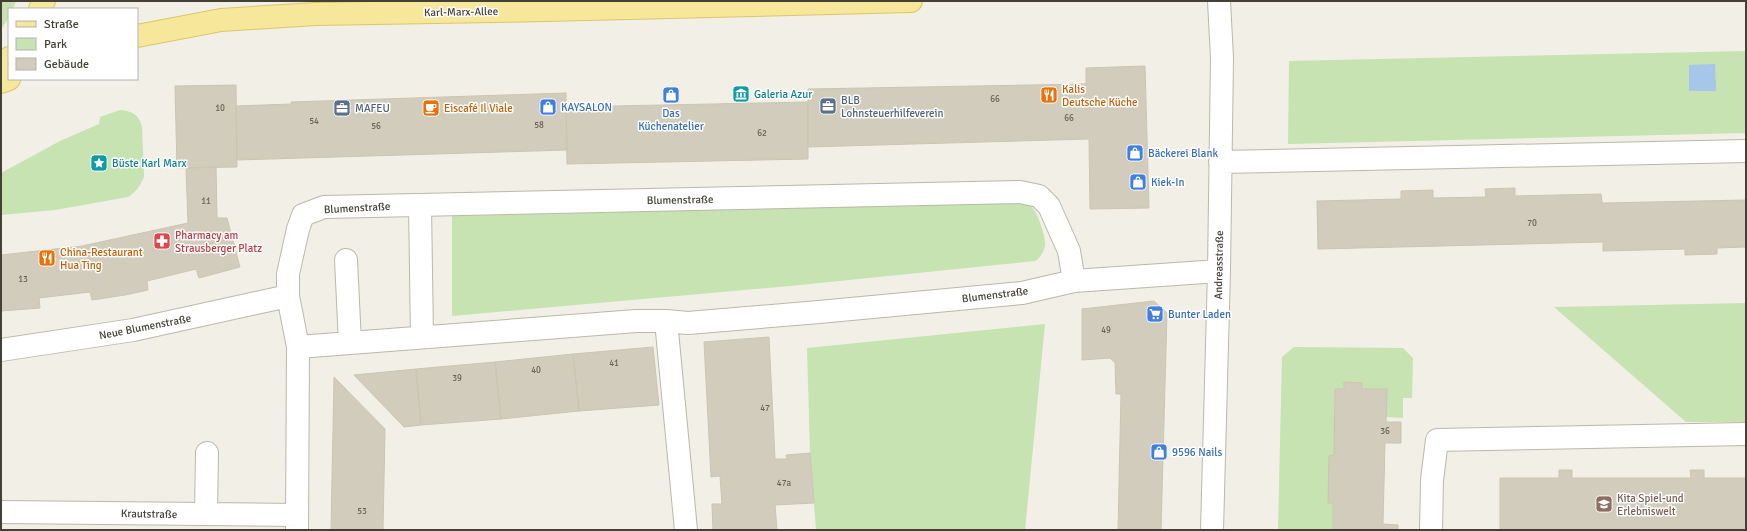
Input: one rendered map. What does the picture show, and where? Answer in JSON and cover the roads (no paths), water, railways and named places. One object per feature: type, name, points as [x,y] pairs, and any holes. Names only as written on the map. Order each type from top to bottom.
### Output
[{"type":"main road","name":"Karl-Marx-Allee","points":[[138,36],[229,20],[315,14],[911,1]]},
{"type":"street","name":"Andreasstraße","points":[[1212,530],[1219,271],[1222,58],[1219,1]]},
{"type":"street","points":[[1220,162],[1746,151]]},
{"type":"street","name":"Blumenstraße","points":[[1074,281],[1069,252],[1049,206],[1039,196],[1020,192],[324,207],[303,215],[298,229],[288,274],[288,296],[298,346],[666,320],[688,323],[1022,293],[1074,281],[1219,271]]},
{"type":"street","points":[[420,205],[422,337]]},
{"type":"street","points":[[346,260],[350,343]]},
{"type":"street","name":"Neue Blumenstraße","points":[[1,350],[133,330],[288,296]]},
{"type":"street","points":[[666,320],[686,530]]},
{"type":"street","name":"Krautstraße","points":[[1,512],[206,514],[297,522],[298,346]]},
{"type":"street","points":[[1431,530],[1432,480],[1437,440],[1746,434]]},
{"type":"street","points":[[206,514],[207,453]]},
{"type":"water","points":[[1715,64],[1716,91],[1689,91],[1689,65]]},
{"type":"place","name":"Galeria Azur","points":[[741,94]]},
{"type":"place","name":"Das Küchenatelier","points":[[671,95]]},
{"type":"place","name":"Kalis Deutsche Küche","points":[[1049,95]]},
{"type":"place","name":"BLB Lohnsteuerhilfeverein","points":[[828,106]]},
{"type":"place","name":"KAYSALON","points":[[548,107]]},
{"type":"place","name":"MAFEU","points":[[342,108]]},
{"type":"place","name":"Eiscafé Il Viale","points":[[431,108]]},
{"type":"place","name":"Bäckerei Blank","points":[[1135,153]]},
{"type":"place","name":"Büste Karl Marx","points":[[99,163]]},
{"type":"place","name":"Kiek-In","points":[[1138,182]]},
{"type":"place","name":"Pharmacy am Strausberger Platz","points":[[162,241]]},
{"type":"place","name":"China-Restaurant Hua Ting","points":[[47,258]]},
{"type":"place","name":"Bunter Laden","points":[[1155,314]]},
{"type":"place","name":"9596 Nails","points":[[1159,452]]},
{"type":"place","name":"Kita Spiel-und Erlebniswelt","points":[[1604,504]]}]
